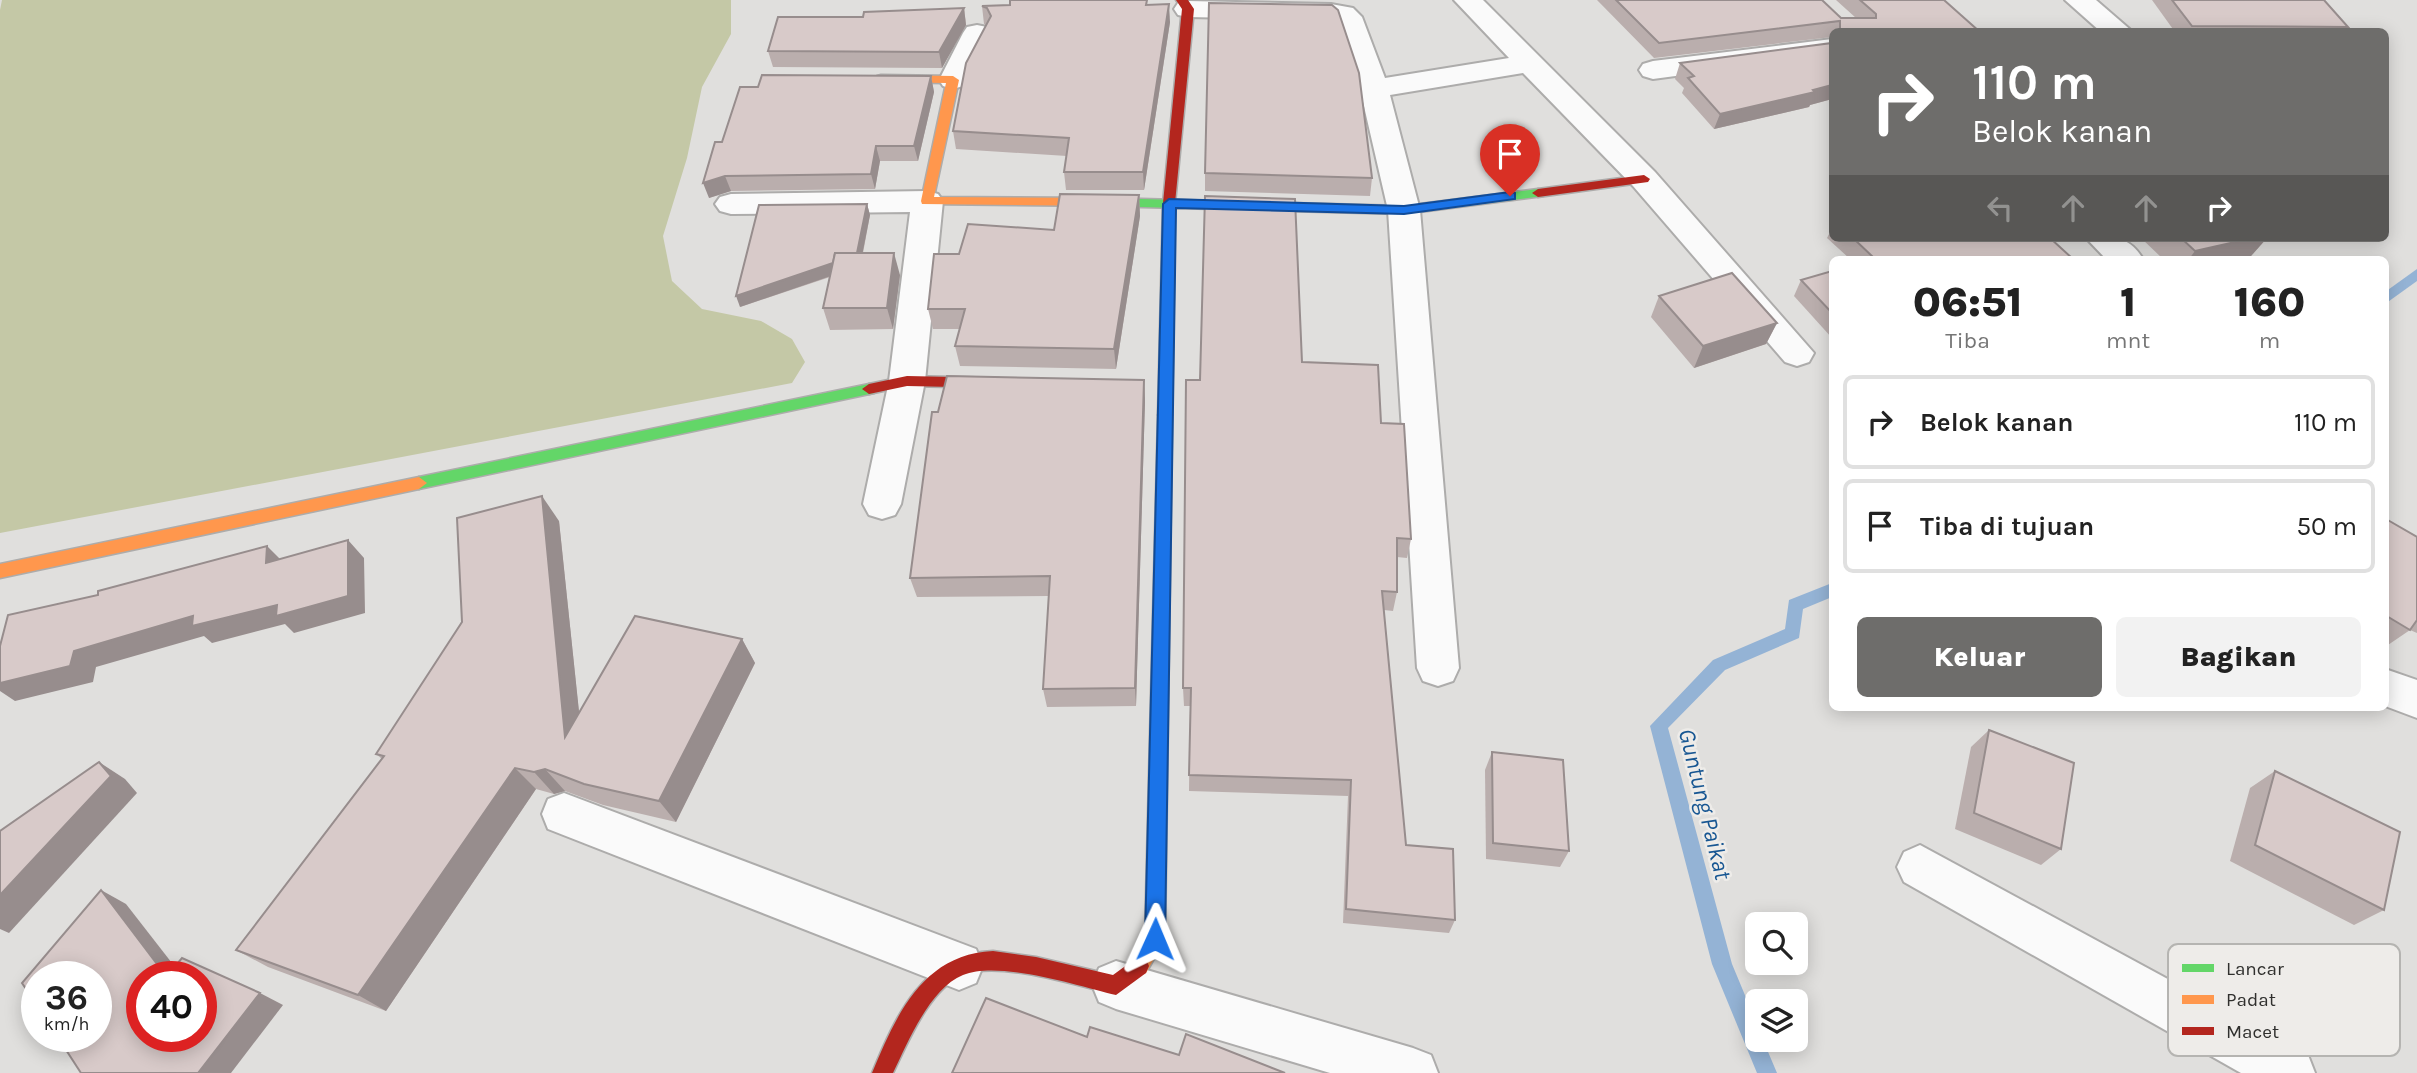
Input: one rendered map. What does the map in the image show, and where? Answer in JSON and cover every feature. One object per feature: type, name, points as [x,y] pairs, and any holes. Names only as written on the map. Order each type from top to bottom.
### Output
[{"type":"street","points":[[1468,0],[1644,179],[1797,353]]},
{"type":"street","points":[[2079,0],[2114,28]]},
{"type":"street","points":[[1115,985],[1140,964],[1155,939],[1158,385],[1185,4],[1343,14],[1352,23],[1374,89],[1404,210],[1437,668]]},
{"type":"street","points":[[882,504],[907,382],[927,201],[953,80],[977,33]]},
{"type":"street","points":[[1653,70],[1829,37]]},
{"type":"street","points":[[1374,89],[1529,62]]},
{"type":"street","points":[[863,79],[953,80]]},
{"type":"street","points":[[731,204],[927,201],[1404,210],[1644,179]]},
{"type":"street","points":[[2107,242],[2123,256]]},
{"type":"street","points":[[0,571],[907,382],[1016,383]]},
{"type":"street","points":[[2389,688],[2417,699]]},
{"type":"street","points":[[564,814],[959,966]]},
{"type":"street","points":[[1920,867],[2168,1005]]},
{"type":"street","points":[[882,1073],[908,1019],[939,979],[959,966],[993,959],[1115,985],[1413,1073]]},
{"type":"street","points":[[2259,1056],[2290,1073]]},
{"type":"green space","points":[[2,0],[731,0],[731,34],[702,87],[687,158],[663,236],[672,281],[702,309],[761,321],[792,339],[805,362],[792,383],[0,533]]},
{"type":"building","points":[[1010,0],[1147,0],[1146,5],[1169,4],[1143,172],[1064,172],[1069,138],[953,131],[966,63],[991,16],[987,8],[982,6],[1010,5]]},
{"type":"building","points":[[1616,0],[1822,0],[1841,18],[1876,18],[1876,14],[1860,0],[1944,0],[1976,28],[1840,28],[1840,21],[1659,43]]},
{"type":"building","points":[[2172,0],[2324,0],[2348,27],[2192,26]]},
{"type":"building","points":[[1209,3],[1332,5],[1338,10],[1359,73],[1372,178],[1205,173]]},
{"type":"building","points":[[964,8],[939,52],[768,51],[778,17],[863,17],[864,12]]},
{"type":"building","points":[[1829,43],[1829,86],[1813,90],[1815,92],[1720,114],[1688,78],[1694,76],[1680,63]]},
{"type":"building","points":[[762,75],[931,76],[914,146],[876,146],[871,174],[725,176],[703,183],[715,142],[722,142],[740,87],[758,87]]},
{"type":"building","points":[[1060,194],[1139,195],[1114,349],[955,346],[965,309],[928,309],[934,254],[959,254],[968,224],[1054,230]]},
{"type":"building","points":[[1205,196],[1295,199],[1302,362],[1378,365],[1381,423],[1404,424],[1411,539],[1397,538],[1397,592],[1382,591],[1406,845],[1453,849],[1455,920],[1346,909],[1351,780],[1189,775],[1191,688],[1183,688],[1186,380],[1200,380]]},
{"type":"building","points":[[867,204],[857,253],[835,253],[833,263],[736,296],[759,205]]},
{"type":"building","points":[[1857,242],[2054,242],[2070,256],[1872,256]]},
{"type":"building","points":[[2185,242],[2235,242],[2195,251]]},
{"type":"building","points":[[835,253],[894,253],[887,308],[823,308]]},
{"type":"building","points":[[1829,272],[1829,310],[1801,280]]},
{"type":"building","points":[[1732,273],[1777,323],[1703,346],[1659,296]]},
{"type":"building","points":[[947,376],[1144,380],[1135,688],[1043,689],[1050,576],[910,578],[932,412],[938,412]]},
{"type":"building","points":[[542,496],[565,737],[635,616],[742,639],[659,801],[584,784],[545,769],[534,772],[515,768],[358,995],[236,950],[384,756],[376,754],[462,622],[457,518]]},
{"type":"building","points":[[2389,521],[2417,537],[2417,620],[2410,630],[2389,617]]},
{"type":"building","points":[[348,540],[348,596],[276,616],[277,605],[192,626],[193,616],[74,651],[70,666],[0,683],[0,646],[8,615],[98,595],[98,591],[267,546],[266,563]]},
{"type":"building","points":[[1989,730],[2074,763],[2061,849],[1974,813]]},
{"type":"building","points":[[1492,752],[1563,760],[1569,851],[1493,843]]},
{"type":"building","points":[[99,762],[111,776],[0,895],[0,831]]},
{"type":"building","points":[[2275,771],[2400,832],[2384,910],[2255,845]]},
{"type":"building","points":[[101,890],[155,961],[126,961],[126,1052],[214,1052],[198,1073],[81,1073],[67,1052],[112,1052],[112,961],[41,961]]},
{"type":"building","points":[[217,974],[260,993],[217,1048]]},
{"type":"building","points":[[986,998],[1087,1037],[1090,1027],[1179,1055],[1186,1034],[1285,1073],[952,1073]]},
{"type":"waterway","name":"Guntung Paikat","points":[[2389,296],[2417,274]]},
{"type":"waterway","name":"Guntung Paikat","points":[[1767,1073],[1722,964],[1659,726],[1719,665],[1793,633],[1795,605],[1829,591]]},
{"type":"traffic: fast","points":[[1104,202],[1404,210],[1538,193]]},
{"type":"traffic: fast","points":[[419,483],[869,389]]},
{"type":"traffic: slow","points":[[881,79],[953,80],[927,201],[1104,202]]},
{"type":"traffic: slow","points":[[1139,966],[1155,939],[1165,415]]},
{"type":"traffic: slow","points":[[0,571],[419,483]]},
{"type":"traffic: jam","points":[[1165,415],[1169,203],[1188,9],[1182,0]]},
{"type":"traffic: jam","points":[[1538,193],[1644,179]]},
{"type":"traffic: jam","points":[[869,389],[907,381],[999,383]]},
{"type":"traffic: jam","points":[[882,1073],[923,998],[946,974],[959,966],[974,962],[1014,963],[1116,985],[1139,966]]},
{"type":"route","points":[[1155,939],[1169,204],[1404,210],[1510,196]]}]
